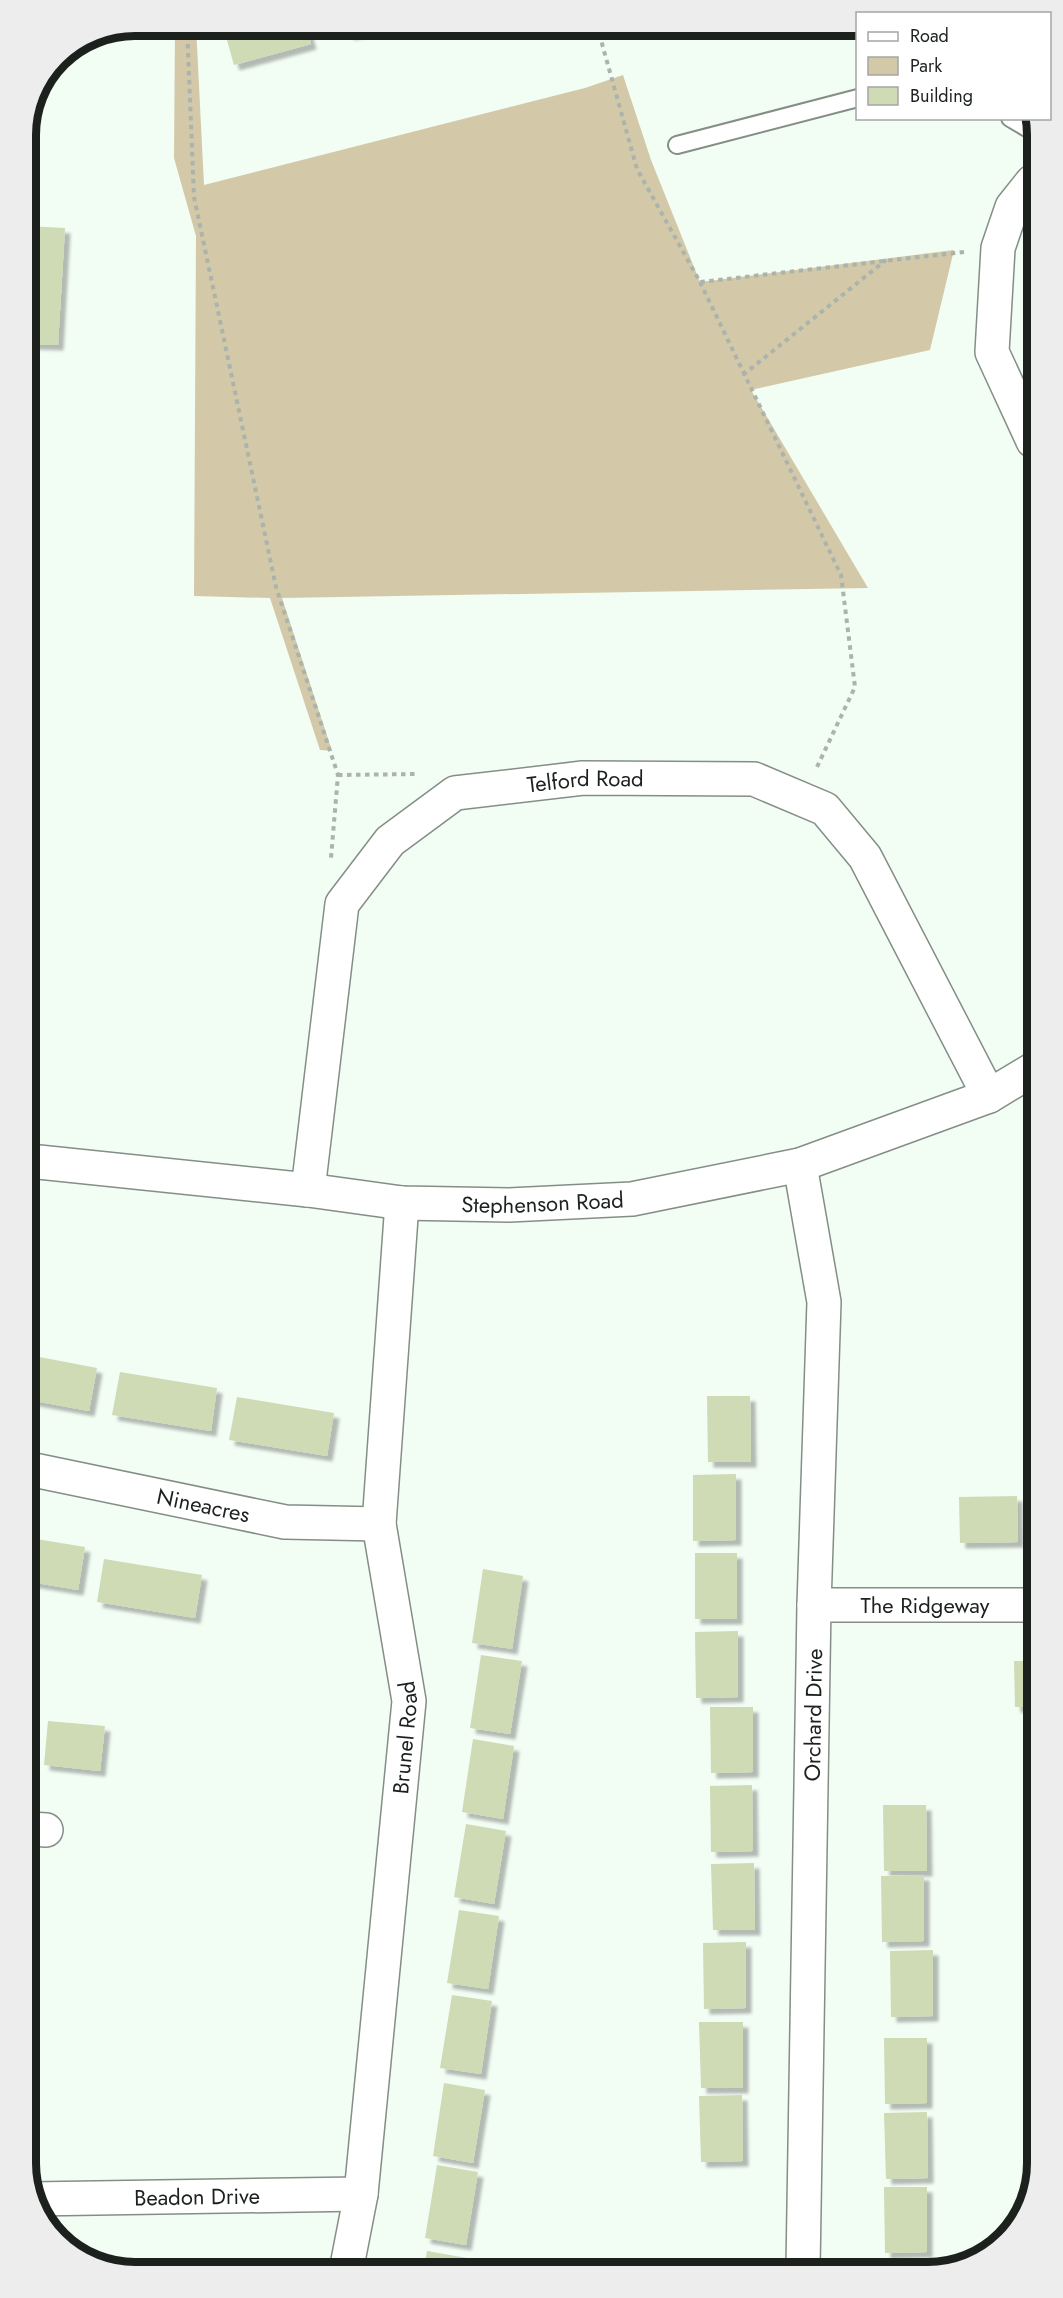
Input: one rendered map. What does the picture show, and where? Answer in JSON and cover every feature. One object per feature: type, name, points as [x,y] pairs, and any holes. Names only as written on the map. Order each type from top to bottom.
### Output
[{"type":"street","points":[[1027,189],[1012,207],[998,248],[992,352],[1027,428]]},
{"type":"street","name":"Telford Road","points":[[342,904],[390,841],[455,793],[583,778],[754,779],[825,809],[864,856],[989,1096]]},
{"type":"street","points":[[308,1190],[342,904]]},
{"type":"street","name":"Stephenson Road","points":[[36,1162],[308,1190],[402,1203],[509,1205],[632,1199],[800,1165],[989,1096],[1027,1073]]},
{"type":"street","name":"Orchard Drive","points":[[800,1165],[824,1302],[814,1605],[803,2262]]},
{"type":"street","name":"Brunel Road","points":[[348,2262],[361,2194],[409,1701],[379,1524],[402,1203]]},
{"type":"street","name":"Nineacres","points":[[36,1470],[285,1522],[379,1524]]},
{"type":"street","name":"The Ridgeway","points":[[814,1605],[1027,1605]]},
{"type":"street","name":"Beadon Drive","points":[[43,2199],[361,2194]]},
{"type":"lane","points":[[677,146],[856,99]]},
{"type":"lane","points":[[1013,120],[1026,128]]},
{"type":"path","points":[[188,36],[197,208],[276,587],[338,775],[328,888],[342,904]]},
{"type":"path","points":[[600,36],[637,169],[700,282],[841,575],[855,687],[803,798]]},
{"type":"path","points":[[700,282],[998,248]]},
{"type":"path","points":[[743,375],[887,260]]},
{"type":"path","points":[[338,775],[447,774],[455,793]]},
{"type":"green space","points":[[175,36],[197,36],[204,185],[585,88],[623,75],[651,160],[700,282],[954,250],[930,350],[751,390],[868,588],[282,598],[332,751],[320,750],[270,598],[194,596],[196,236],[174,158]]},
{"type":"building","points":[[226,36],[309,36],[311,44],[234,65]]},
{"type":"building","points":[[36,227],[65,228],[58,345],[36,344]]},
{"type":"building","points":[[36,1356],[97,1368],[89,1411],[36,1401]]},
{"type":"building","points":[[120,1372],[217,1388],[211,1431],[112,1415]]},
{"type":"building","points":[[707,1396],[750,1396],[751,1462],[708,1462]]},
{"type":"building","points":[[237,1397],[334,1413],[327,1456],[229,1440]]},
{"type":"building","points":[[736,1474],[736,1540],[693,1541],[693,1475]]},
{"type":"building","points":[[1017,1496],[1018,1542],[960,1543],[959,1497]]},
{"type":"building","points":[[36,1539],[85,1547],[78,1590],[36,1583]]},
{"type":"building","points":[[695,1553],[737,1553],[737,1619],[695,1619]]},
{"type":"building","points":[[104,1559],[202,1575],[195,1618],[97,1602]]},
{"type":"building","points":[[483,1569],[523,1576],[512,1649],[472,1643]]},
{"type":"building","points":[[738,1631],[738,1697],[696,1698],[695,1632]]},
{"type":"building","points":[[481,1655],[522,1661],[510,1734],[470,1728]]},
{"type":"building","points":[[1014,1661],[1027,1661],[1027,1707],[1015,1707]]},
{"type":"building","points":[[710,1707],[753,1707],[753,1772],[711,1773]]},
{"type":"building","points":[[48,1721],[105,1726],[100,1771],[44,1765]]},
{"type":"building","points":[[473,1739],[514,1746],[503,1819],[462,1812]]},
{"type":"building","points":[[752,1785],[753,1851],[711,1852],[710,1786]]},
{"type":"building","points":[[883,1805],[926,1805],[927,1871],[884,1871]]},
{"type":"building","points":[[466,1824],[506,1831],[494,1904],[454,1897]]},
{"type":"building","points":[[754,1863],[755,1930],[713,1930],[711,1864]]},
{"type":"building","points":[[924,1875],[924,1941],[882,1942],[881,1876]]},
{"type":"building","points":[[459,1910],[499,1916],[488,1989],[447,1983]]},
{"type":"building","points":[[746,1942],[746,2008],[704,2009],[703,1943]]},
{"type":"building","points":[[933,1950],[933,2016],[891,2017],[890,1951]]},
{"type":"building","points":[[452,1995],[492,2001],[481,2074],[440,2068]]},
{"type":"building","points":[[699,2022],[743,2022],[743,2088],[701,2088]]},
{"type":"building","points":[[884,2038],[927,2038],[927,2103],[885,2104]]},
{"type":"building","points":[[444,2083],[485,2090],[473,2163],[433,2156]]},
{"type":"building","points":[[742,2095],[743,2161],[701,2162],[699,2096]]},
{"type":"building","points":[[927,2112],[928,2178],[886,2179],[884,2113]]},
{"type":"building","points":[[437,2165],[478,2172],[466,2245],[425,2238]]},
{"type":"building","points":[[884,2187],[927,2187],[927,2252],[885,2253]]},
{"type":"building","points":[[427,2251],[467,2258],[467,2262],[425,2262]]}]
